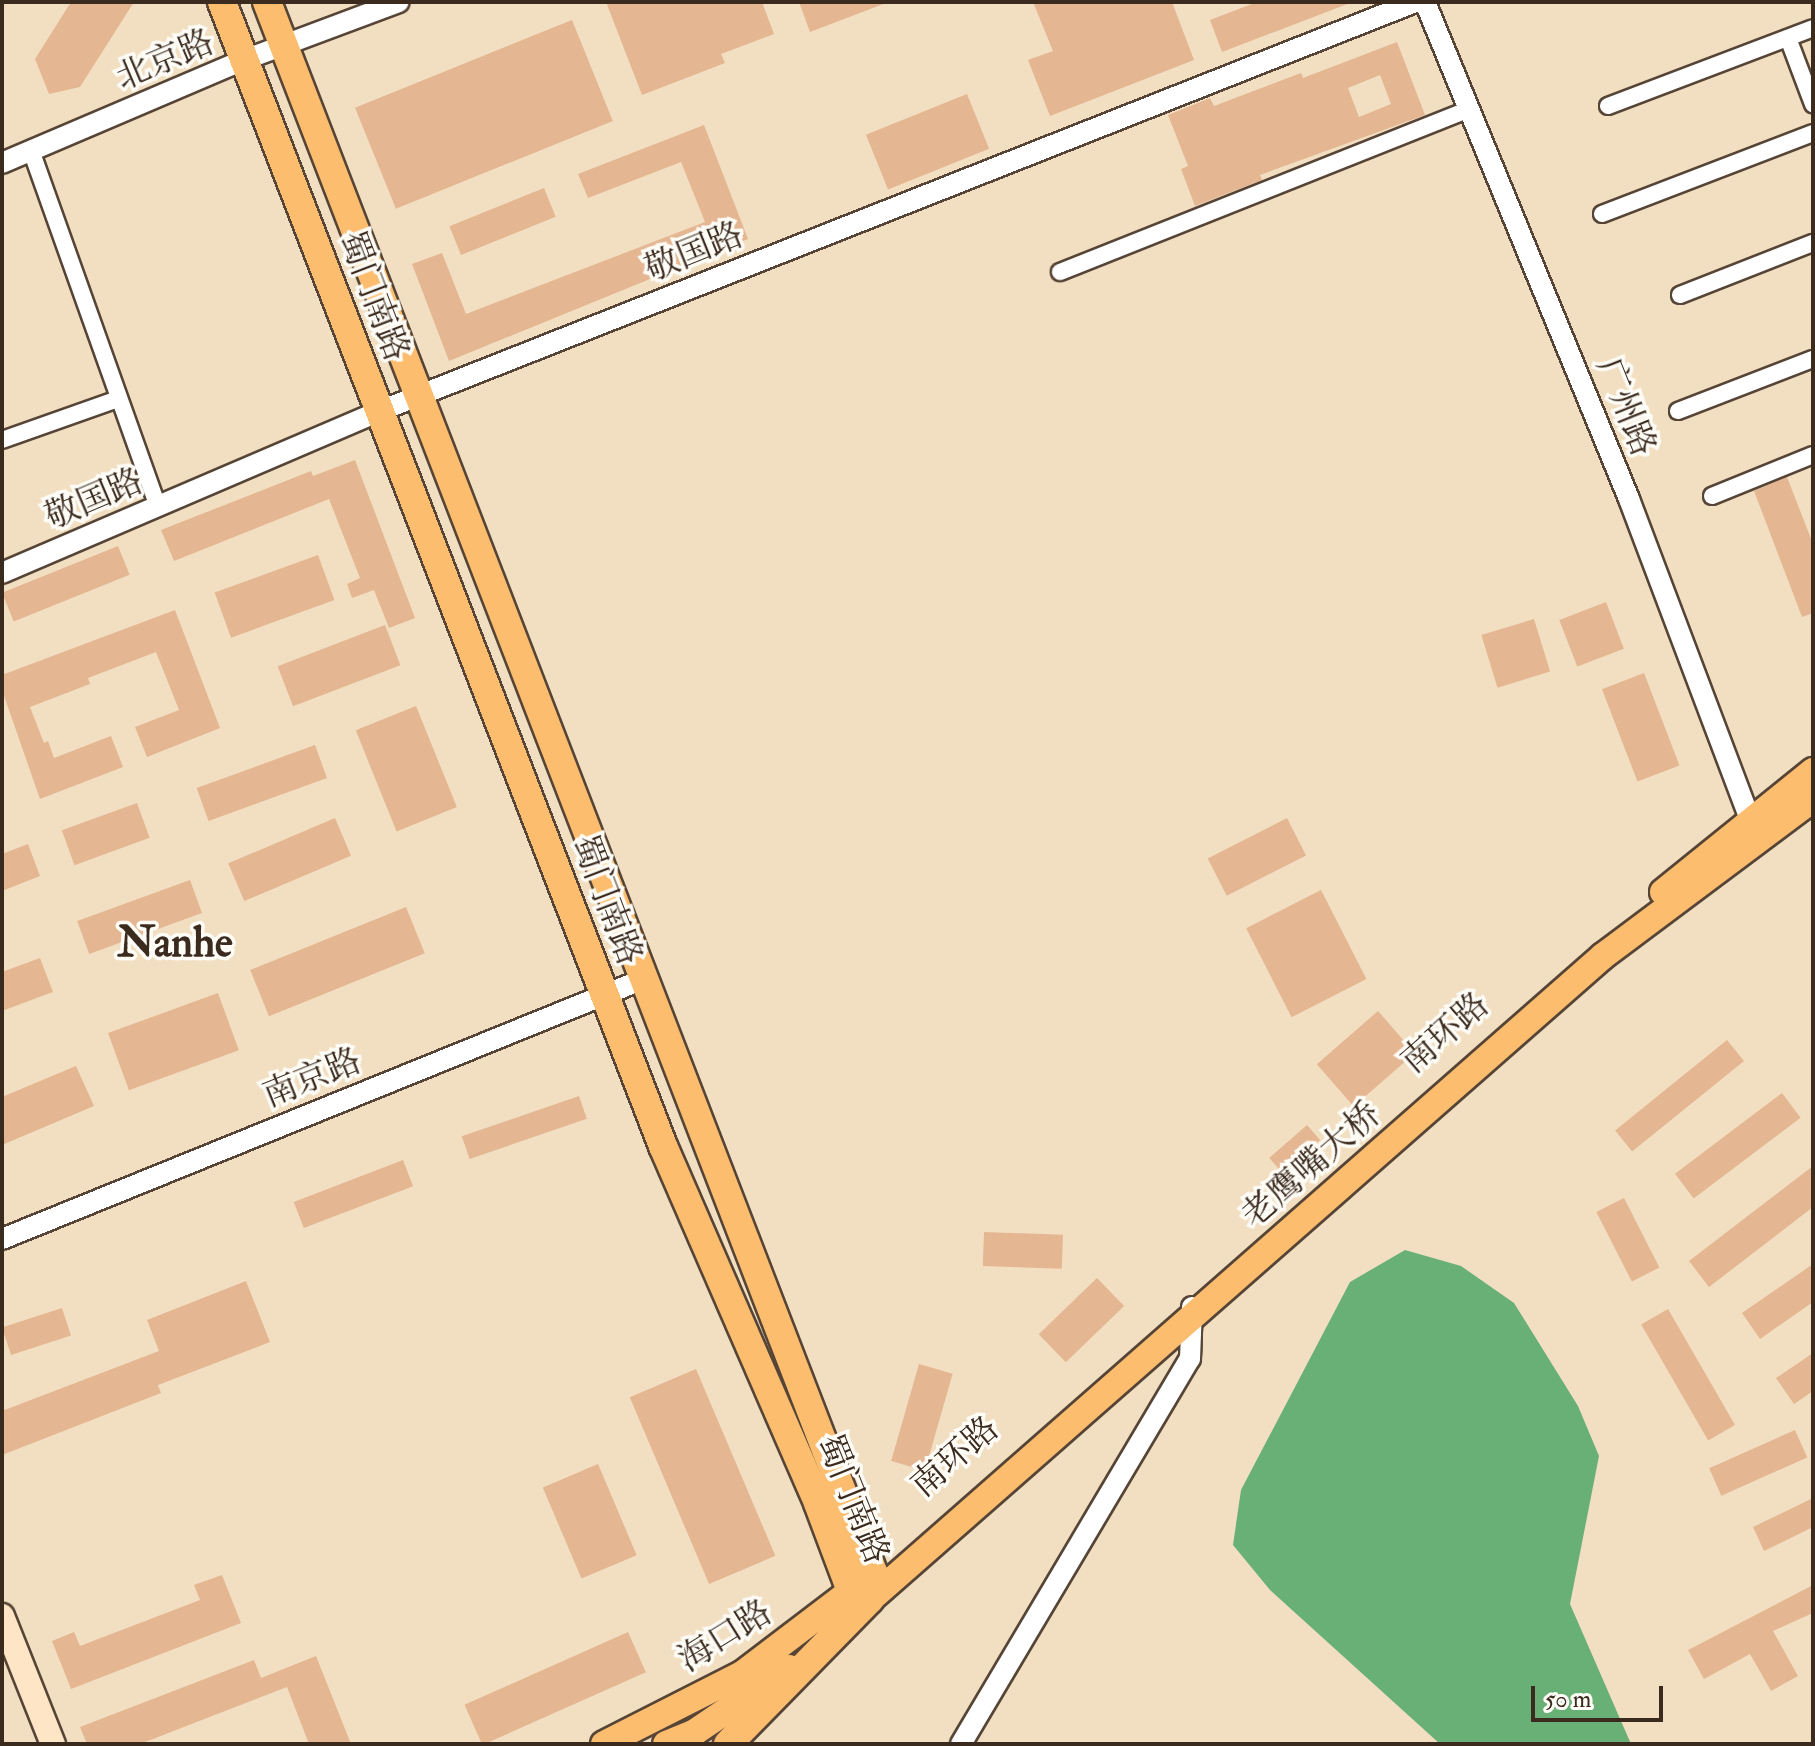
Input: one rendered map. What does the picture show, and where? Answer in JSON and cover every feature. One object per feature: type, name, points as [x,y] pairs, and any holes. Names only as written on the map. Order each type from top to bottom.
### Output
[{"type":"highway","name":"蜀门南路","points":[[222,2],[663,1146],[818,1503],[864,1588]]},
{"type":"highway","name":"蜀门南路","points":[[267,2],[646,978],[864,1588]]},
{"type":"highway","points":[[728,1744],[864,1588]]},
{"type":"main road","name":"南环路","points":[[864,1588],[1753,830],[1813,771]]},
{"type":"main road","points":[[1753,830],[1813,799]]},
{"type":"main road","name":"海口路","points":[[604,1744],[742,1674],[864,1588]]},
{"type":"main road","name":"海口路","points":[[666,1744],[759,1692],[864,1588]]},
{"type":"main road","points":[[2,1616],[53,1744]]},
{"type":"street","name":"北京路","points":[[2,163],[32,153],[244,60],[399,2]]},
{"type":"street","name":"敬国路","points":[[2,573],[380,411],[1415,2]]},
{"type":"street","name":"广州路","points":[[1425,2],[1629,499],[1753,830]]},
{"type":"street","points":[[1608,106],[1813,28]]},
{"type":"street","points":[[1788,38],[1813,104]]},
{"type":"street","points":[[1060,272],[1469,109]]},
{"type":"street","points":[[1602,214],[1813,133]]},
{"type":"street","points":[[32,153],[158,506]]},
{"type":"street","points":[[1680,295],[1813,243]]},
{"type":"street","points":[[1678,411],[1813,359]]},
{"type":"street","points":[[2,440],[118,399]]},
{"type":"street","points":[[1712,496],[1813,455]]},
{"type":"street","name":"南京路","points":[[2,1239],[646,978]]},
{"type":"street","points":[[961,1744],[1190,1359],[1192,1309]]},
{"type":"green space","points":[[1405,1250],[1461,1266],[1514,1303],[1578,1406],[1599,1456],[1570,1604],[1631,1744],[1440,1744],[1270,1590],[1233,1545],[1241,1490],[1350,1282]]},
{"type":"building","points":[[71,2],[134,2],[80,87],[49,94],[35,59]]},
{"type":"building","points":[[606,2],[762,2],[774,34],[721,54],[725,63],[642,95]]},
{"type":"building","points":[[799,2],[886,2],[886,3],[810,32]]},
{"type":"building","points":[[1033,2],[1172,2],[1194,60],[1050,116],[1028,60],[1053,51]]},
{"type":"building","points":[[1257,2],[1350,3],[1222,52],[1210,20]]},
{"type":"building","points":[[572,20],[613,121],[396,209],[355,108]]},
{"type":"building","points":[[1397,42],[1425,115],[1260,175],[1262,180],[1195,206],[1181,169],[1188,166],[1168,115],[1210,98],[1214,106],[1301,73],[1303,78]],"holes":[[[1380,75],[1391,104],[1359,117],[1348,88]]]},
{"type":"building","points":[[967,94],[989,149],[888,190],[866,135]]},
{"type":"building","points":[[704,125],[748,239],[449,361],[412,264],[442,253],[466,314],[705,222],[681,162],[588,198],[578,174]]},
{"type":"building","points":[[544,188],[556,217],[461,255],[449,226]]},
{"type":"building","points":[[355,460],[415,618],[389,628],[374,590],[352,598],[347,584],[360,578],[329,499],[174,561],[161,530],[311,471],[313,476]]},
{"type":"building","points":[[1787,477],[1813,544],[1813,613],[1802,617],[1754,491]]},
{"type":"building","points":[[118,546],[130,575],[14,622],[2,593]]},
{"type":"building","points":[[318,555],[334,600],[231,638],[215,593]]},
{"type":"building","points":[[1606,602],[1624,649],[1577,667],[1559,620]]},
{"type":"building","points":[[175,610],[220,728],[147,757],[135,727],[179,710],[156,652],[88,678],[90,684],[30,707],[44,743],[48,741],[54,758],[111,736],[123,767],[40,799],[2,690],[2,675]]},
{"type":"building","points":[[1534,619],[1550,672],[1497,688],[1481,635]]},
{"type":"building","points":[[385,625],[400,665],[293,706],[278,666]]},
{"type":"building","points":[[1644,673],[1679,765],[1637,782],[1602,689]]},
{"type":"building","points":[[416,706],[457,807],[397,831],[356,730]]},
{"type":"building","points":[[315,745],[327,778],[209,821],[197,788]]},
{"type":"building","points":[[137,803],[150,838],[74,865],[62,830]]},
{"type":"building","points":[[335,818],[351,856],[244,901],[228,863]]},
{"type":"building","points":[[1287,818],[1306,855],[1227,896],[1208,858]]},
{"type":"building","points":[[28,844],[40,876],[2,891],[2,854]]},
{"type":"building","points":[[190,880],[202,913],[89,954],[77,921]]},
{"type":"building","points":[[1321,890],[1366,979],[1292,1017],[1246,928]]},
{"type":"building","points":[[406,907],[425,953],[269,1016],[250,970]]},
{"type":"building","points":[[40,958],[53,992],[2,1011],[2,972]]},
{"type":"building","points":[[218,993],[239,1050],[129,1090],[108,1033]]},
{"type":"building","points":[[1378,1011],[1415,1053],[1354,1106],[1317,1064]]},
{"type":"building","points":[[1727,1040],[1744,1061],[1632,1152],[1615,1131]]},
{"type":"building","points":[[76,1066],[94,1106],[2,1145],[2,1097]]},
{"type":"building","points":[[1782,1093],[1801,1118],[1694,1198],[1675,1174]]},
{"type":"building","points":[[579,1096],[587,1119],[470,1159],[462,1136]]},
{"type":"building","points":[[1307,1125],[1320,1140],[1282,1173],[1269,1158]]},
{"type":"building","points":[[403,1160],[413,1186],[304,1228],[294,1202]]},
{"type":"building","points":[[1813,1166],[1813,1207],[1709,1287],[1689,1261]]},
{"type":"building","points":[[1624,1198],[1659,1267],[1632,1282],[1596,1212]]},
{"type":"building","points":[[984,1232],[1063,1235],[1062,1269],[983,1266]]},
{"type":"building","points":[[1813,1264],[1813,1302],[1760,1339],[1742,1313]]},
{"type":"building","points":[[1097,1278],[1124,1306],[1066,1362],[1039,1334]]},
{"type":"building","points":[[246,1281],[270,1342],[158,1385],[161,1393],[2,1455],[2,1411],[159,1351],[147,1320]]},
{"type":"building","points":[[62,1308],[71,1336],[11,1355],[2,1327]]},
{"type":"building","points":[[1668,1309],[1735,1425],[1708,1441],[1641,1324]]},
{"type":"building","points":[[1813,1353],[1813,1391],[1794,1404],[1776,1378]]},
{"type":"building","points":[[919,1364],[953,1374],[925,1471],[891,1461]]},
{"type":"building","points":[[696,1369],[775,1556],[709,1584],[630,1397]]},
{"type":"building","points":[[1795,1430],[1807,1457],[1721,1496],[1709,1468]]},
{"type":"building","points":[[598,1464],[637,1555],[581,1579],[543,1487]]},
{"type":"building","points":[[1813,1498],[1813,1527],[1764,1551],[1753,1527]]},
{"type":"building","points":[[222,1575],[241,1623],[71,1689],[52,1641],[74,1632],[80,1646],[200,1600],[194,1585]]},
{"type":"building","points":[[1813,1585],[1813,1613],[1773,1631],[1798,1676],[1771,1691],[1750,1654],[1704,1679],[1688,1650]]},
{"type":"building","points":[[628,1632],[646,1672],[485,1744],[464,1705]]},
{"type":"building","points":[[316,1656],[351,1744],[309,1744],[287,1687],[140,1744],[87,1744],[80,1727],[254,1660],[261,1678]]},
{"type":"district","name":"Nanhe","points":[[175,943]]}]
